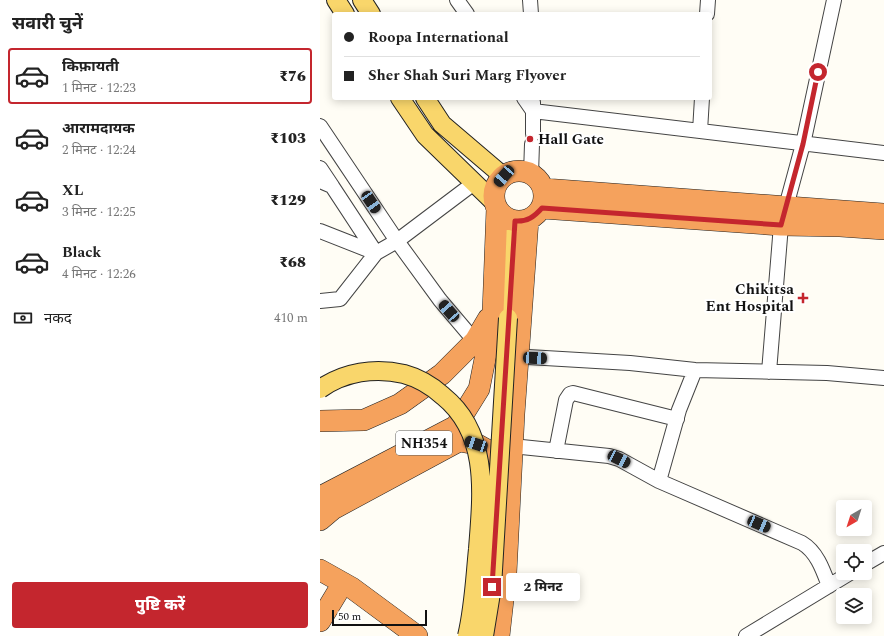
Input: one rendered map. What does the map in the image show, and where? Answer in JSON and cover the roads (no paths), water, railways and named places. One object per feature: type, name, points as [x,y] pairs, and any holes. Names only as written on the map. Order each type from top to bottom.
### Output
[{"type":"highway","points":[[499,636],[506,573],[512,455],[532,202],[517,170],[504,176]]},
{"type":"highway","name":"NH354","points":[[321,511],[456,426],[479,389],[481,347],[500,315],[495,205],[496,188],[504,176]]},
{"type":"highway","points":[[495,205],[501,214],[532,202],[783,216],[884,214]]},
{"type":"highway","points":[[783,216],[840,226],[884,229]]},
{"type":"highway","points":[[320,421],[364,420],[400,404],[481,347]]},
{"type":"highway","points":[[321,511],[459,441],[476,444],[512,455]]},
{"type":"highway","points":[[320,570],[343,583],[417,636]]},
{"type":"highway","points":[[320,621],[343,583]]},
{"type":"main road","points":[[336,0],[344,12]]},
{"type":"main road","points":[[362,0],[370,12]]},
{"type":"main road","points":[[401,100],[425,136],[495,205]]},
{"type":"main road","points":[[426,100],[442,124],[504,176]]},
{"type":"main road","points":[[484,636],[492,587],[500,315],[532,202]]},
{"type":"main road","points":[[320,389],[328,383],[348,375],[371,371],[392,371],[412,376],[433,387],[451,402],[463,416],[472,431],[478,451],[481,483],[474,589],[467,636]]},
{"type":"street","points":[[457,0],[466,12]]},
{"type":"street","points":[[530,0],[531,12]]},
{"type":"street","points":[[707,12],[708,0]]},
{"type":"street","points":[[769,372],[783,216],[803,144],[834,0]]},
{"type":"street","points":[[700,131],[702,100]]},
{"type":"street","points":[[532,202],[533,104],[700,131],[884,153]]},
{"type":"street","points":[[320,126],[397,240],[440,300],[481,347],[519,357],[630,363],[695,370],[827,373],[884,378]]},
{"type":"street","points":[[320,168],[326,184],[376,253]]},
{"type":"street","points":[[320,301],[340,299],[376,253],[397,240],[474,183]]},
{"type":"street","points":[[320,231],[376,253]]},
{"type":"street","points":[[659,481],[686,391],[695,370]]},
{"type":"street","points":[[556,450],[566,400],[570,394],[573,393],[677,419]]},
{"type":"street","points":[[512,455],[556,450],[609,456],[619,459],[659,481],[802,543],[812,552],[818,561],[829,586]]},
{"type":"street","points":[[872,560],[884,553]]},
{"type":"street","points":[[746,636],[839,580]]},
{"type":"place","name":"Hall Gate","points":[[530,139]]},
{"type":"place","name":"Chikitsa Ent Hospital","points":[[803,298]]}]
